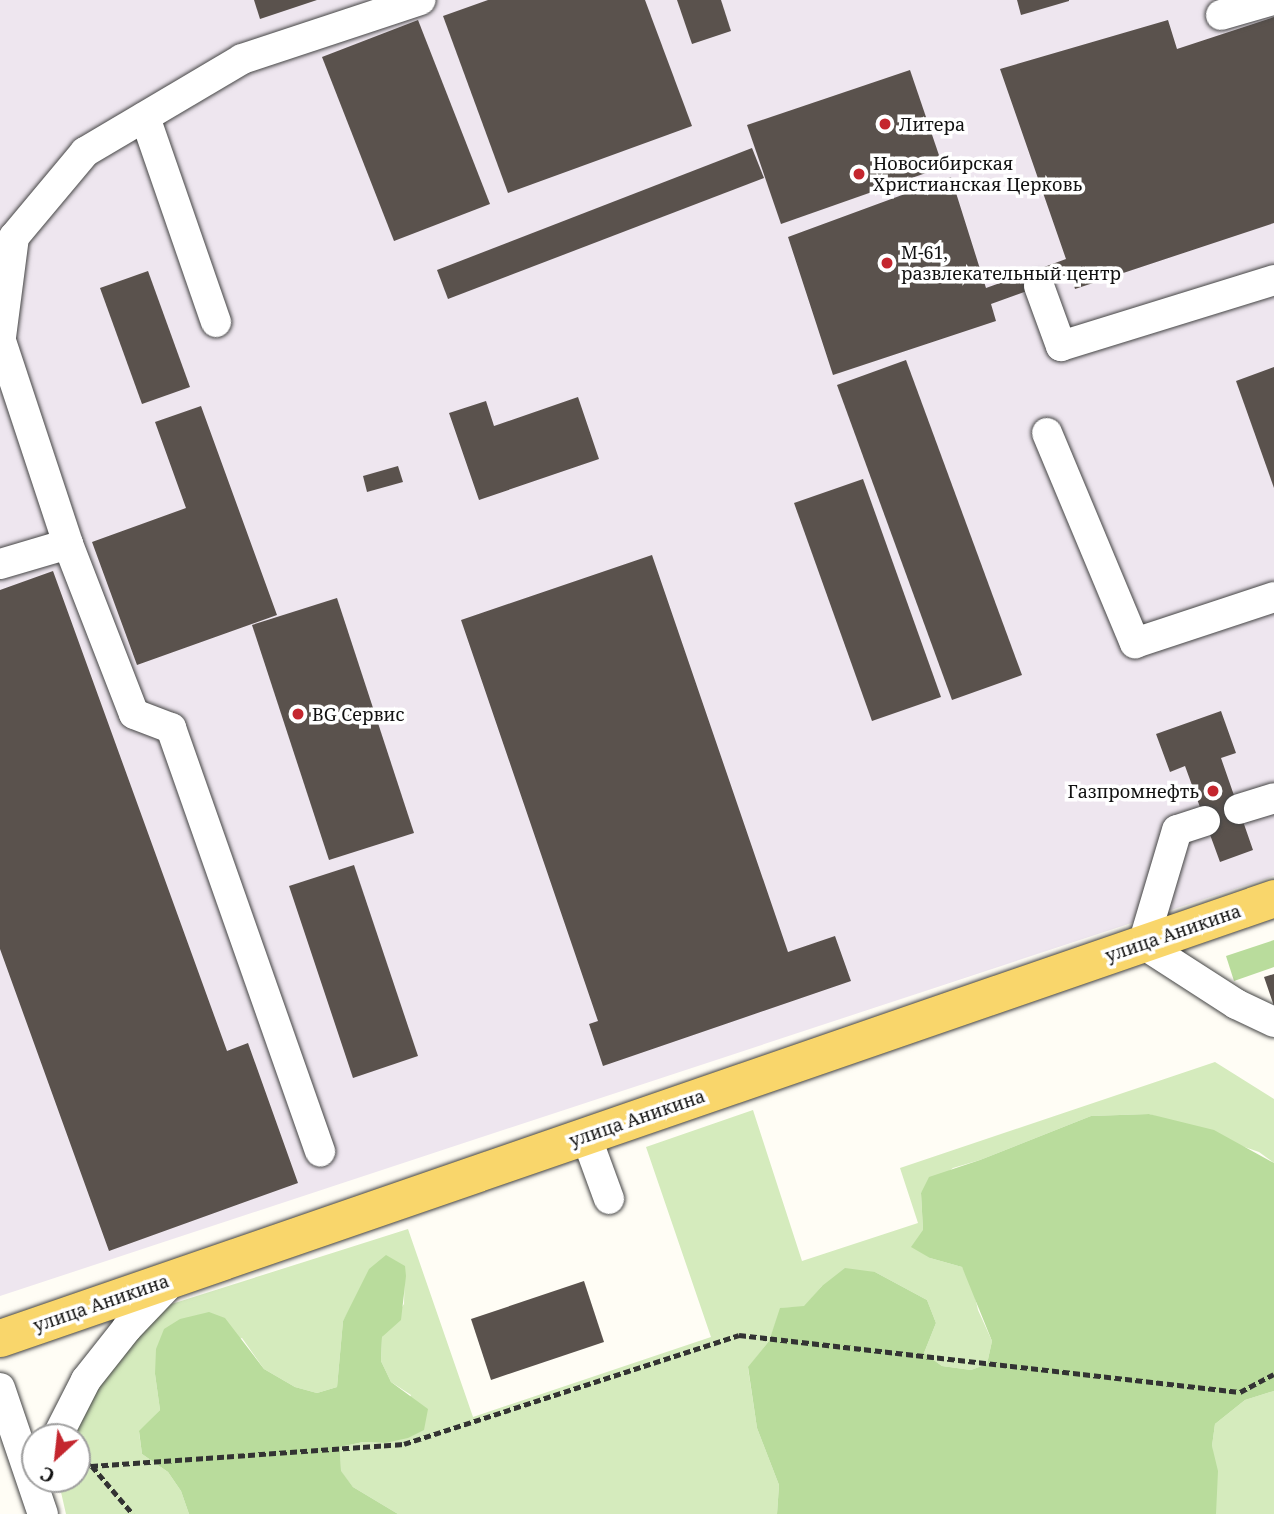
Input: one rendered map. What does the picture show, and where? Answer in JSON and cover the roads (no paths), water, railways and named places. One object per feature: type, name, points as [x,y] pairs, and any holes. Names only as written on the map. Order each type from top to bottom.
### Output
[{"type":"main road","name":"улица Аникина","points":[[0,1338],[1274,898]]},
{"type":"street","points":[[320,1152],[171,728],[134,713],[68,544],[0,338],[14,237],[85,152],[242,59],[375,7],[420,0]]},
{"type":"street","points":[[1222,15],[1273,0]]},
{"type":"street","points":[[145,117],[216,322]]},
{"type":"street","points":[[1039,286],[1061,346],[1274,280]]},
{"type":"street","points":[[1047,433],[1135,643],[1274,597]]},
{"type":"street","points":[[0,564],[68,544]]},
{"type":"street","points":[[1239,809],[1274,798]]},
{"type":"street","points":[[1205,821],[1177,830],[1143,944],[1236,1004],[1274,1022]]},
{"type":"street","points":[[586,1136],[609,1199]]},
{"type":"street","points":[[64,1423],[86,1380],[127,1328],[176,1277]]},
{"type":"street","points":[[0,1388],[43,1513]]},
{"type":"street","points":[[43,1513],[47,1493]]},
{"type":"place","name":"Литера","points":[[885,124]]},
{"type":"place","name":"Новосибирская Христианская Церковь","points":[[859,174]]},
{"type":"place","name":"M-61, развлекательный центр","points":[[887,263]]},
{"type":"place","name":"BG Сервис","points":[[298,714]]},
{"type":"place","name":"Газпромнефть","points":[[1213,791]]}]
